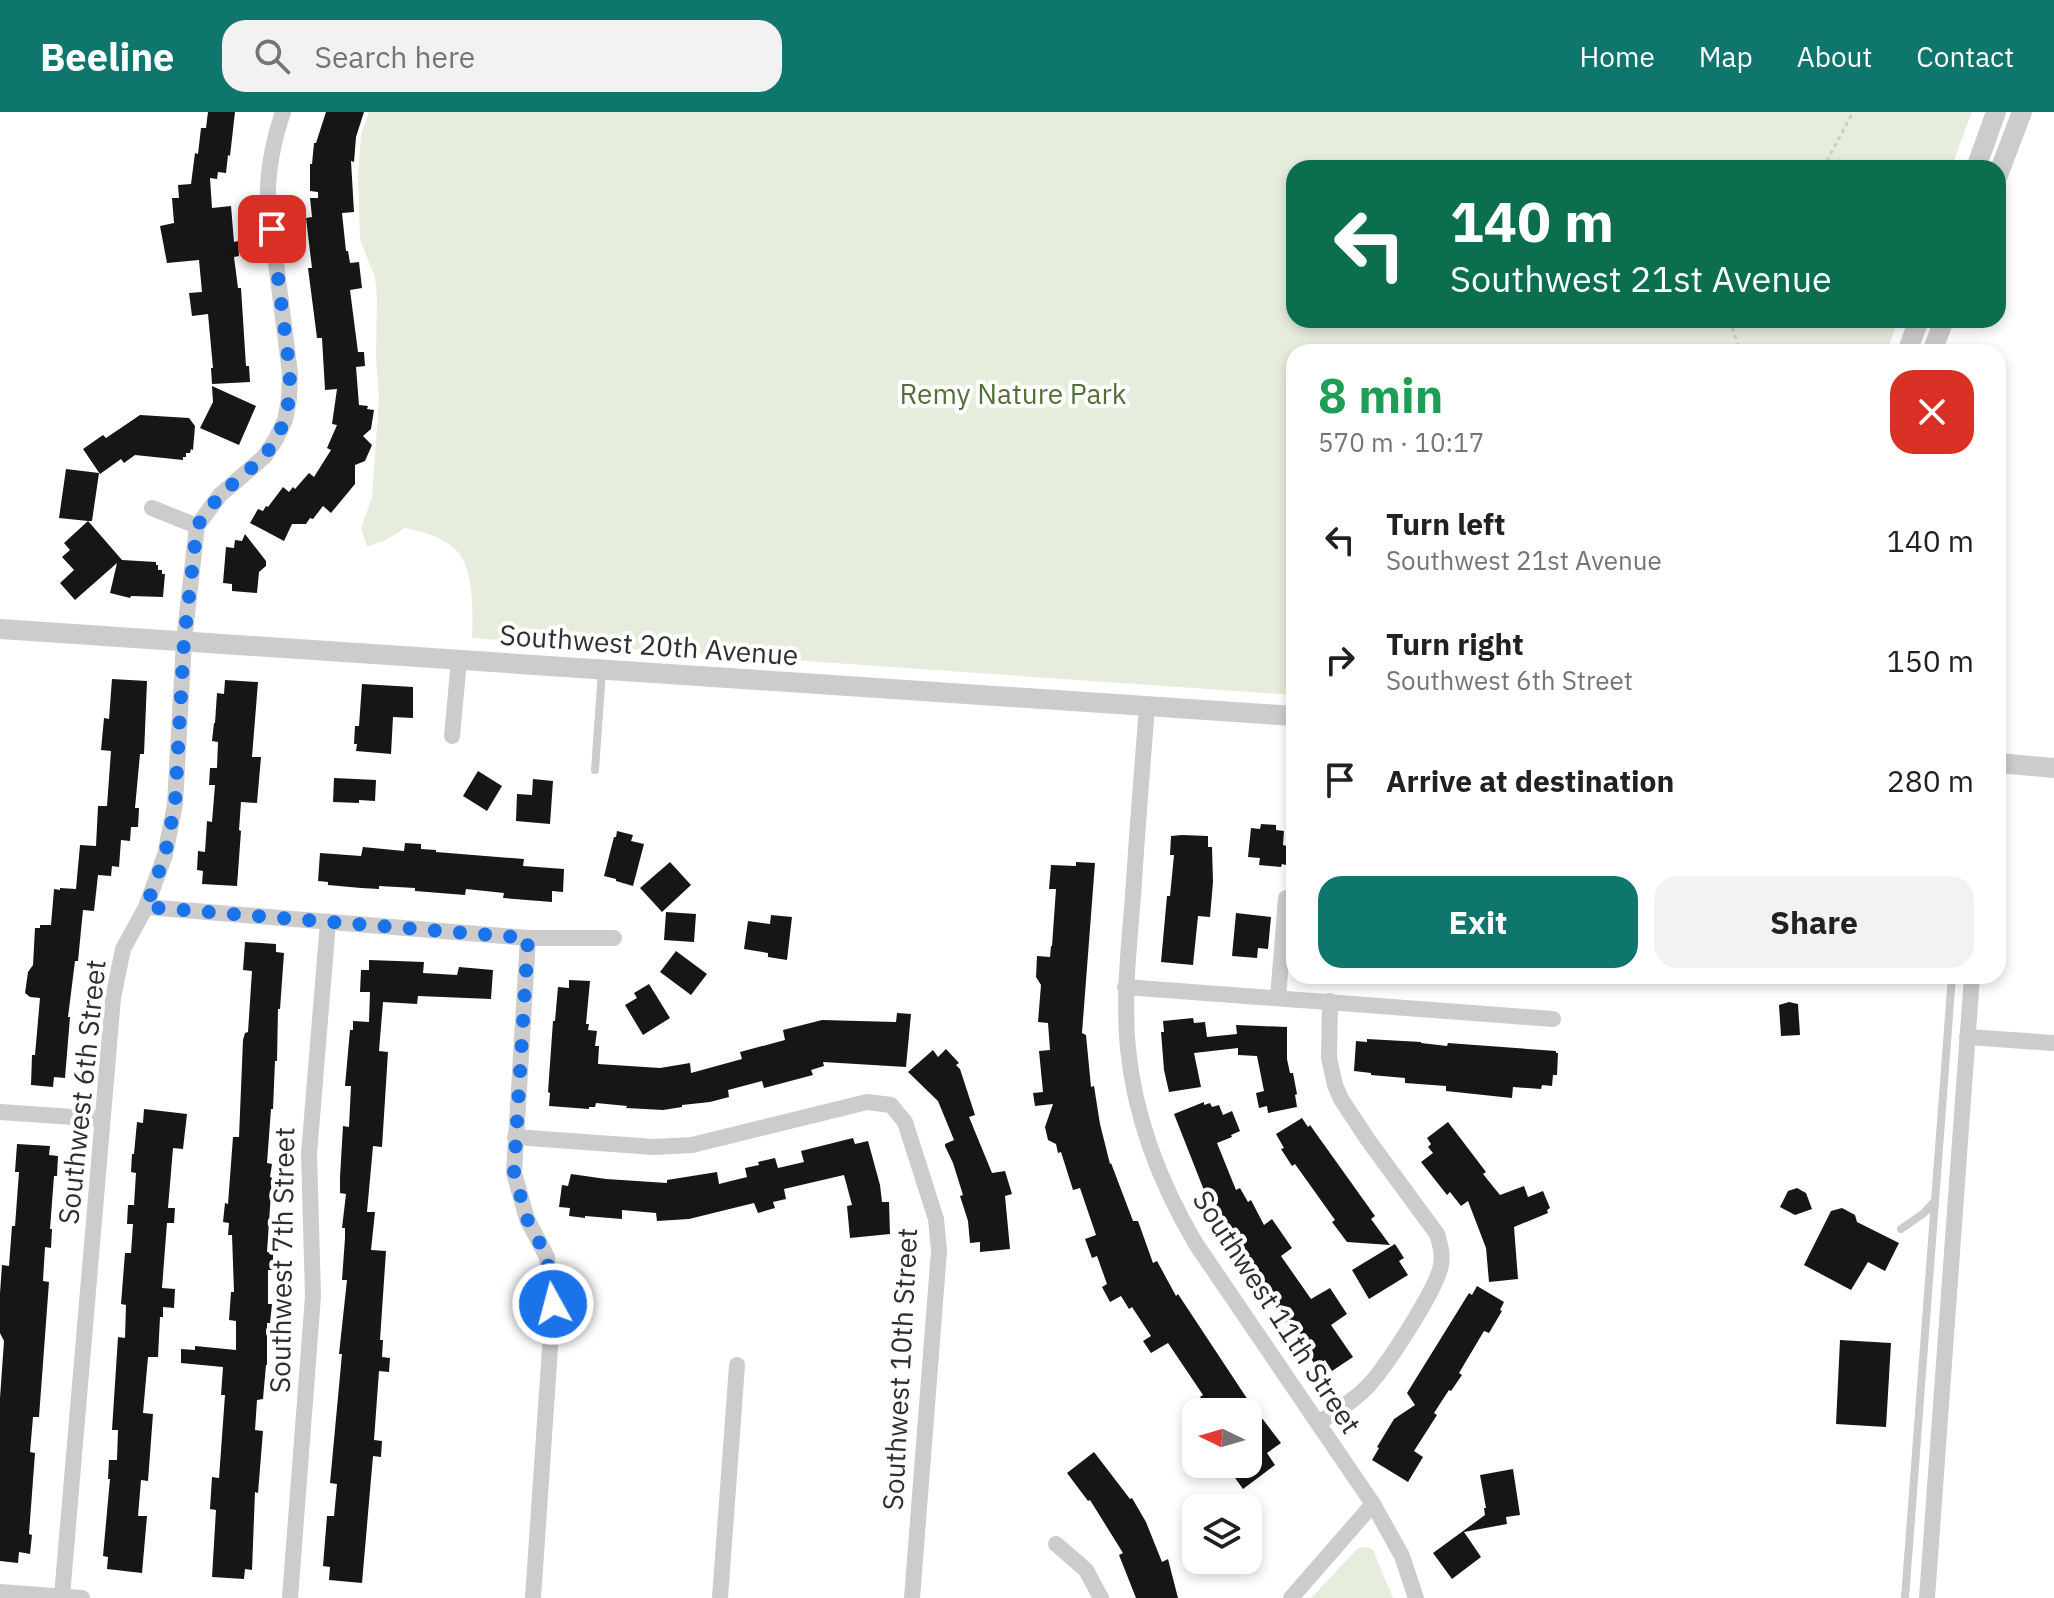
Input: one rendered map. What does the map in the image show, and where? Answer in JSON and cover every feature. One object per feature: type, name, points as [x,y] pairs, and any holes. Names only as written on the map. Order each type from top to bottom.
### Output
[{"type":"street","points":[[152,508],[197,526],[220,495],[264,457],[285,420],[290,373],[268,200],[273,144],[283,112]]},
{"type":"street","points":[[1979,160],[1996,112]]},
{"type":"street","points":[[2004,160],[2022,112]]},
{"type":"street","name":"Southwest 6th Street","points":[[62,1596],[113,998],[123,949],[146,907],[165,855],[175,804],[184,641],[197,526]]},
{"type":"street","name":"Southwest 20th Avenue","points":[[0,629],[1286,716]]},
{"type":"street","points":[[452,736],[459,660]]},
{"type":"street","name":"Southwest 11th Street","points":[[1147,707],[1125,987],[1128,1051],[1143,1123],[1168,1192],[1196,1244],[1373,1504],[1402,1556],[1416,1598]]},
{"type":"street","points":[[2006,764],[2054,768]]},
{"type":"street","points":[[1278,998],[1286,898]]},
{"type":"street","points":[[146,907],[528,938],[614,938]]},
{"type":"street","name":"Southwest 7th Street","points":[[290,1598],[313,1296],[309,1154],[328,922]]},
{"type":"street","points":[[528,938],[514,1173],[527,1219],[547,1257],[553,1304],[533,1598]]},
{"type":"street","points":[[1927,1598],[1971,984]]},
{"type":"street","points":[[1125,987],[1553,1019]]},
{"type":"street","points":[[1318,1423],[1351,1401],[1379,1373],[1439,1274],[1441,1254],[1437,1234],[1341,1099],[1329,1058],[1330,1001]]},
{"type":"street","points":[[1967,1037],[2054,1043]]},
{"type":"street","name":"Southwest 10th Street","points":[[515,1137],[654,1147],[692,1145],[867,1102],[891,1105],[905,1122],[936,1219],[939,1251],[912,1598]]},
{"type":"street","points":[[0,1112],[102,1119]]},
{"type":"street","points":[[720,1598],[737,1365]]},
{"type":"street","points":[[1291,1598],[1373,1504]]},
{"type":"street","points":[[1056,1544],[1086,1570],[1101,1598]]},
{"type":"street","points":[[0,1592],[82,1598]]},
{"type":"lane","points":[[595,770],[602,669]]},
{"type":"lane","points":[[1905,1598],[1951,984]]},
{"type":"lane","points":[[1901,1229],[1935,1201]]},
{"type":"path","points":[[1827,160],[1853,112]]},
{"type":"green space","name":"Remy Nature Park","points":[[369,112],[1972,112],[1954,160],[1286,160],[1286,328],[1895,328],[1890,344],[1286,344],[1286,694],[472,638],[469,580],[463,559],[457,551],[426,533],[405,528],[367,547],[361,528],[372,498],[379,398],[375,277],[360,240],[358,177],[361,135]]},
{"type":"green space","points":[[1358,1548],[1373,1550],[1393,1598],[1311,1598]]},
{"type":"building","points":[[208,112],[235,112],[226,173],[218,172],[217,179],[210,178],[212,208],[231,206],[234,242],[238,241],[239,256],[234,257],[238,288],[241,288],[246,366],[249,366],[250,382],[212,384],[208,314],[192,316],[189,293],[202,292],[199,260],[167,263],[160,226],[174,223],[172,198],[179,198],[178,185],[191,184],[195,153],[198,154],[201,128],[206,128]]},
{"type":"building","points":[[326,112],[364,112],[356,137],[354,162],[351,161],[354,212],[342,213],[350,263],[359,262],[362,288],[350,290],[358,352],[364,352],[365,366],[356,367],[359,405],[374,410],[371,429],[363,436],[372,445],[365,461],[355,465],[355,484],[331,513],[323,506],[306,524],[292,524],[284,541],[250,523],[258,509],[263,511],[268,507],[283,487],[289,492],[309,473],[314,477],[331,450],[327,448],[337,425],[332,424],[337,389],[325,390],[322,338],[317,338],[308,268],[312,268],[306,218],[312,217],[310,198],[318,198],[318,192],[310,191],[310,164]]},
{"type":"building","points":[[212,386],[256,406],[239,445],[200,428],[213,402]]},
{"type":"building","points":[[140,415],[189,418],[195,426],[193,450],[186,453],[183,460],[135,455],[124,463],[121,459],[100,474],[83,449]]},
{"type":"building","points":[[66,469],[99,473],[92,521],[59,518]]},
{"type":"building","points":[[88,521],[122,560],[156,562],[158,570],[165,574],[163,597],[130,598],[110,593],[117,563],[75,600],[60,583],[74,570],[62,557],[70,550],[64,543]]},
{"type":"building","points":[[245,534],[266,561],[266,566],[259,572],[257,593],[232,591],[232,584],[223,583],[226,547],[234,548],[235,540],[242,541]]},
{"type":"building","points":[[112,679],[147,681],[144,754],[140,754],[135,808],[139,808],[138,827],[131,827],[130,841],[121,840],[119,867],[112,866],[111,876],[98,875],[94,911],[83,910],[68,1017],[65,1078],[54,1077],[53,1087],[31,1085],[40,998],[25,993],[28,972],[33,965],[35,928],[51,925],[54,889],[76,889],[80,845],[96,846],[98,806],[107,806],[111,751],[101,750],[104,718],[109,719]]},
{"type":"building","points":[[225,680],[258,682],[252,757],[261,757],[257,803],[241,802],[237,886],[202,884],[203,871],[197,870],[198,851],[205,852],[207,821],[212,822],[215,785],[209,785],[210,768],[217,768],[218,742],[212,741],[217,693],[224,694]]},
{"type":"building","points":[[362,684],[413,687],[413,718],[393,717],[391,754],[356,751],[355,726],[359,726]]},
{"type":"building","points":[[478,771],[502,786],[487,811],[463,796]]},
{"type":"building","points":[[334,778],[376,780],[375,801],[333,802]]},
{"type":"building","points":[[533,779],[553,781],[550,824],[516,821],[517,794],[532,795]]},
{"type":"building","points":[[1261,824],[1276,825],[1276,830],[1284,831],[1286,865],[1259,865],[1260,858],[1248,857],[1251,828],[1260,829]]},
{"type":"building","points":[[617,831],[633,835],[631,841],[644,844],[633,886],[604,876]]},
{"type":"building","points":[[1171,836],[1208,836],[1208,847],[1212,847],[1210,917],[1198,916],[1193,965],[1161,962],[1174,855],[1170,855]]},
{"type":"building","points":[[405,843],[421,844],[421,849],[436,852],[524,859],[523,866],[564,869],[563,892],[552,891],[552,902],[503,898],[504,893],[466,889],[465,895],[415,891],[415,888],[328,885],[328,882],[318,881],[320,853],[361,856],[363,847],[404,851]]},
{"type":"building","points":[[670,862],[691,885],[662,912],[640,888]]},
{"type":"building","points":[[1076,862],[1095,863],[1082,1033],[1086,1035],[1091,1087],[1094,1086],[1110,1164],[1133,1221],[1138,1221],[1153,1263],[1157,1261],[1176,1296],[1178,1294],[1247,1398],[1201,1398],[1203,1395],[1168,1343],[1151,1353],[1143,1341],[1151,1336],[1132,1307],[1129,1309],[1121,1296],[1110,1302],[1102,1287],[1107,1284],[1097,1256],[1092,1258],[1085,1239],[1096,1235],[1080,1188],[1073,1190],[1061,1152],[1058,1153],[1056,1144],[1048,1140],[1045,1127],[1053,1104],[1035,1106],[1033,1093],[1043,1092],[1039,1051],[1050,1050],[1048,1023],[1038,1022],[1041,985],[1036,977],[1037,956],[1050,957],[1052,946],[1056,889],[1049,889],[1051,865],[1076,866]]},
{"type":"building","points":[[666,912],[696,914],[694,942],[664,940]]},
{"type":"building","points":[[1236,913],[1271,917],[1268,949],[1258,948],[1257,958],[1232,956]]},
{"type":"building","points":[[771,915],[792,917],[787,960],[744,949],[748,921],[770,924]]},
{"type":"building","points":[[245,942],[276,944],[276,952],[284,953],[267,1163],[272,1164],[267,1252],[273,1252],[273,1270],[268,1270],[268,1304],[272,1304],[270,1323],[267,1323],[263,1399],[257,1400],[255,1430],[263,1431],[258,1493],[255,1492],[252,1570],[245,1569],[244,1579],[212,1577],[216,1510],[210,1509],[212,1477],[219,1478],[225,1395],[221,1395],[223,1367],[181,1363],[181,1349],[195,1350],[195,1346],[236,1350],[236,1321],[229,1320],[231,1292],[234,1292],[232,1235],[228,1235],[229,1223],[223,1222],[225,1203],[228,1204],[233,1137],[239,1137],[243,1040],[248,1032],[252,971],[243,970]]},
{"type":"building","points":[[676,951],[707,974],[691,995],[660,972]]},
{"type":"building","points":[[369,960],[424,962],[423,973],[457,975],[459,967],[493,970],[491,999],[418,996],[417,1004],[383,1002],[379,1051],[388,1052],[382,1147],[373,1146],[367,1212],[375,1212],[371,1250],[386,1251],[380,1340],[383,1340],[382,1357],[390,1358],[389,1372],[379,1371],[374,1440],[382,1441],[381,1457],[373,1456],[362,1583],[329,1580],[330,1567],[323,1566],[327,1516],[334,1516],[337,1484],[330,1483],[347,1280],[342,1280],[345,1228],[342,1228],[346,1194],[340,1193],[343,1126],[349,1127],[351,1086],[345,1086],[353,1021],[369,1022],[370,992],[360,992],[361,970],[369,970]]},
{"type":"building","points":[[569,980],[590,981],[586,1024],[589,1024],[588,1030],[597,1031],[595,1046],[599,1046],[598,1064],[660,1068],[690,1063],[691,1073],[742,1059],[740,1052],[785,1040],[783,1030],[822,1020],[896,1022],[897,1013],[911,1014],[906,1067],[823,1062],[824,1066],[811,1070],[813,1075],[764,1088],[762,1081],[728,1090],[729,1097],[663,1110],[596,1103],[589,1109],[549,1106],[553,1021],[558,987],[569,988]]},
{"type":"building","points":[[649,984],[670,1018],[643,1035],[625,1005],[637,998],[634,993]]},
{"type":"building","points":[[1789,1002],[1798,1004],[1800,1035],[1781,1036],[1779,1005]]},
{"type":"building","points":[[1193,1018],[1194,1023],[1205,1022],[1207,1037],[1237,1034],[1236,1025],[1287,1027],[1287,1059],[1290,1073],[1293,1073],[1297,1107],[1268,1113],[1267,1106],[1259,1108],[1256,1093],[1264,1091],[1257,1056],[1238,1055],[1238,1048],[1194,1053],[1201,1087],[1169,1092],[1164,1070],[1163,1021]]},
{"type":"building","points":[[1367,1039],[1556,1051],[1557,1075],[1553,1075],[1552,1086],[1542,1085],[1541,1089],[1513,1087],[1512,1098],[1446,1091],[1446,1086],[1405,1083],[1405,1078],[1354,1071],[1356,1041],[1367,1042]]},
{"type":"building","points":[[946,1049],[959,1063],[956,1065],[975,1115],[969,1117],[992,1173],[1005,1171],[1012,1194],[1005,1196],[1010,1249],[980,1252],[980,1242],[970,1243],[968,1221],[960,1196],[963,1195],[945,1146],[954,1140],[938,1101],[908,1072],[933,1050],[938,1057]]},
{"type":"building","points":[[1204,1102],[1204,1105],[1210,1103],[1212,1107],[1219,1105],[1223,1115],[1232,1111],[1240,1131],[1217,1143],[1236,1190],[1240,1188],[1248,1202],[1251,1200],[1264,1225],[1272,1219],[1292,1248],[1281,1256],[1311,1299],[1330,1288],[1347,1314],[1331,1325],[1353,1357],[1332,1371],[1325,1360],[1316,1366],[1226,1234],[1207,1198],[1174,1114]]},
{"type":"building","points":[[144,1109],[187,1114],[183,1149],[173,1148],[168,1208],[175,1208],[174,1223],[167,1223],[162,1288],[175,1289],[174,1308],[163,1307],[158,1357],[148,1357],[143,1413],[153,1414],[148,1481],[141,1480],[138,1516],[147,1516],[142,1573],[107,1569],[108,1557],[103,1556],[109,1460],[117,1460],[118,1430],[112,1430],[118,1337],[125,1338],[126,1305],[121,1304],[125,1253],[131,1253],[133,1224],[127,1224],[128,1205],[134,1205],[136,1173],[131,1172],[132,1154],[137,1122],[143,1123]]},
{"type":"building","points":[[1302,1118],[1375,1216],[1371,1219],[1390,1245],[1347,1242],[1295,1164],[1292,1166],[1276,1134]]},
{"type":"building","points":[[1448,1122],[1500,1195],[1524,1186],[1528,1197],[1543,1191],[1550,1208],[1548,1213],[1514,1227],[1518,1279],[1489,1282],[1486,1248],[1468,1201],[1461,1206],[1450,1192],[1447,1195],[1421,1162],[1433,1153],[1428,1147],[1431,1144],[1427,1138]]},
{"type":"building","points":[[853,1138],[855,1144],[868,1141],[882,1202],[889,1202],[890,1234],[850,1238],[847,1206],[852,1205],[844,1175],[784,1189],[786,1199],[773,1202],[775,1208],[758,1213],[754,1203],[689,1219],[657,1221],[656,1213],[622,1210],[622,1219],[585,1218],[569,1216],[570,1208],[559,1207],[562,1185],[568,1186],[571,1174],[667,1183],[667,1180],[717,1172],[719,1184],[747,1177],[745,1168],[759,1165],[758,1162],[775,1158],[778,1168],[804,1162],[801,1151]]},
{"type":"building","points":[[17,1144],[50,1146],[49,1155],[58,1156],[57,1176],[54,1176],[51,1248],[45,1247],[43,1281],[49,1282],[39,1417],[33,1417],[30,1452],[35,1453],[29,1534],[32,1535],[30,1554],[19,1552],[18,1563],[0,1561],[0,1398],[4,1341],[0,1333],[0,1293],[2,1265],[9,1266],[12,1226],[15,1226],[19,1172],[15,1172]]},
{"type":"building","points":[[1797,1188],[1806,1193],[1812,1209],[1795,1215],[1780,1207],[1788,1191]]},
{"type":"building","points":[[1842,1208],[1855,1215],[1857,1222],[1899,1243],[1885,1271],[1868,1262],[1851,1290],[1804,1265],[1831,1211]]},
{"type":"building","points":[[1395,1244],[1404,1258],[1399,1261],[1408,1275],[1369,1299],[1352,1270]]},
{"type":"building","points":[[1477,1286],[1504,1302],[1502,1311],[1489,1333],[1484,1331],[1459,1373],[1462,1375],[1434,1413],[1437,1415],[1414,1451],[1423,1457],[1408,1482],[1372,1460],[1394,1419],[1415,1405],[1407,1393],[1469,1293],[1472,1295]]},
{"type":"building","points":[[1840,1340],[1891,1343],[1886,1427],[1836,1424]]},
{"type":"building","points":[[1262,1418],[1281,1443],[1267,1453],[1275,1465],[1262,1475]]},
{"type":"building","points":[[1094,1452],[1132,1498],[1146,1522],[1162,1562],[1168,1559],[1178,1598],[1136,1598],[1119,1555],[1123,1553],[1090,1500],[1067,1473]]},
{"type":"building","points":[[1513,1469],[1520,1515],[1506,1517],[1507,1524],[1464,1532],[1481,1557],[1452,1579],[1433,1553],[1485,1515],[1480,1475]]},
{"type":"building","points":[[1235,1478],[1258,1478],[1243,1489]]},
{"type":"route","points":[[272,229],[290,373],[289,399],[285,420],[264,457],[220,495],[197,526],[184,641],[175,804],[165,855],[146,907],[528,938],[514,1173],[527,1219],[547,1257],[553,1304]]}]
